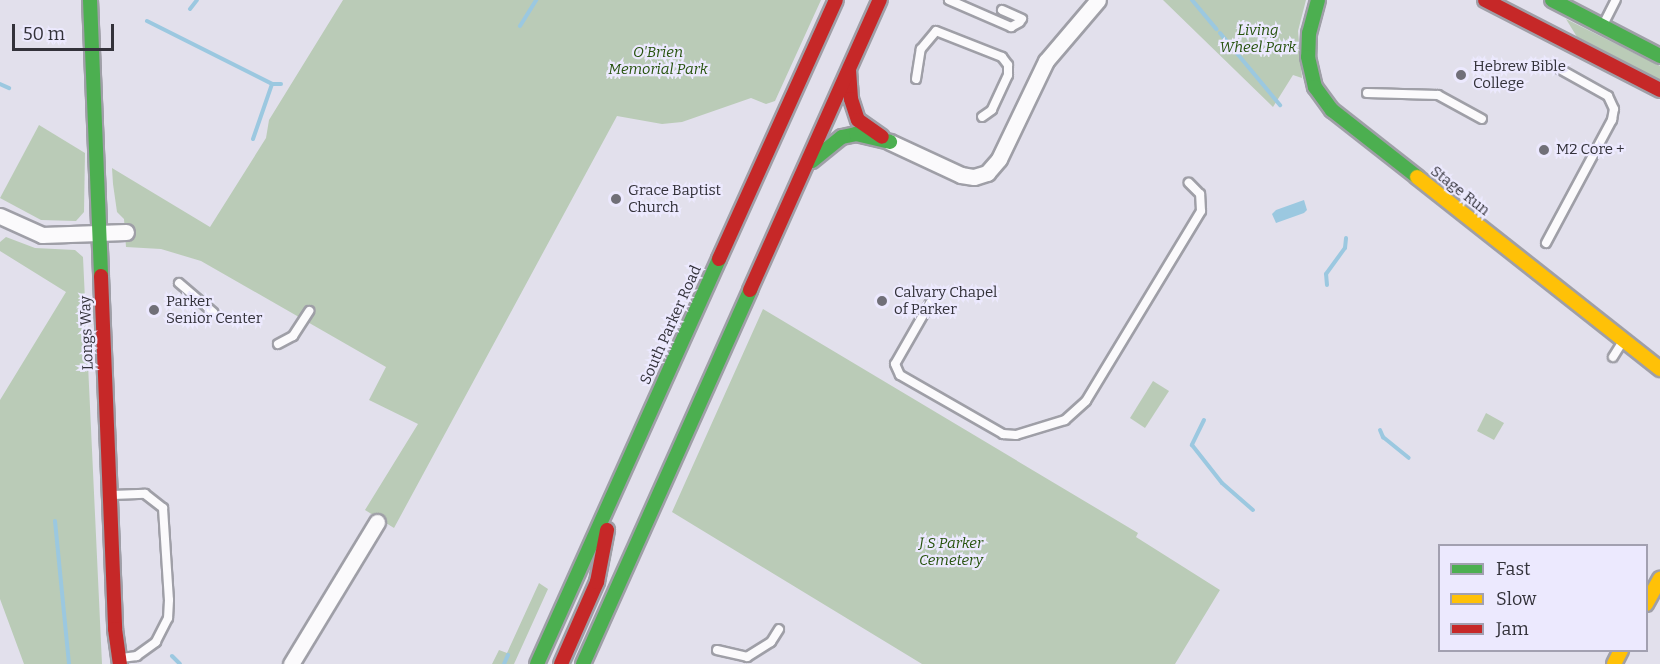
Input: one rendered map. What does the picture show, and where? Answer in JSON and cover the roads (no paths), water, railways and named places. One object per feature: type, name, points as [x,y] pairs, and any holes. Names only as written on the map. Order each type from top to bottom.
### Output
[{"type":"main road","name":"Longs Way","points":[[90,0],[110,495],[120,661]]},
{"type":"main road","name":"South Parker Road","points":[[537,664],[836,0]]},
{"type":"main road","points":[[583,664],[880,0]]},
{"type":"main road","name":"Stage Run","points":[[1318,0],[1309,33],[1308,57],[1315,87],[1332,110],[1660,369]]},
{"type":"main road","points":[[1485,0],[1660,90]]},
{"type":"main road","points":[[1552,0],[1660,56]]},
{"type":"main road","points":[[849,70],[851,99],[858,120],[890,142]]},
{"type":"main road","points":[[805,168],[842,137],[856,134],[890,142]]},
{"type":"main road","points":[[561,664],[597,582],[612,497]]},
{"type":"main road","points":[[1648,602],[1660,579]]},
{"type":"street","points":[[890,142],[960,176],[974,177],[987,173],[999,159],[1046,61],[1098,0]]},
{"type":"street","points":[[0,216],[42,235],[126,232]]},
{"type":"street","points":[[291,664],[377,522]]},
{"type":"lane","points":[[949,0],[1011,27],[1021,21],[1002,10]]},
{"type":"lane","points":[[1602,26],[1616,0]]},
{"type":"lane","points":[[916,79],[921,49],[936,30],[1002,57],[1008,65],[1008,75],[992,110],[982,117]]},
{"type":"lane","points":[[1546,243],[1612,120],[1614,109],[1604,93],[1554,66]]},
{"type":"lane","points":[[1367,93],[1438,95],[1482,119]]},
{"type":"lane","points":[[930,303],[895,364],[900,375],[1003,434],[1016,435],[1065,420],[1086,401],[1201,211],[1200,194],[1189,183]]},
{"type":"lane","points":[[179,284],[213,312]]},
{"type":"lane","points":[[278,344],[293,336],[309,311]]},
{"type":"lane","points":[[1613,357],[1624,339]]},
{"type":"lane","points":[[110,495],[145,494],[163,508],[169,600],[168,618],[156,642],[138,656],[120,661]]},
{"type":"lane","points":[[717,650],[747,657],[759,652],[779,629]]},
{"type":"water","points":[[1304,200],[1307,210],[1304,213],[1276,223],[1272,214],[1276,210]]},
{"type":"waterway","points":[[190,9],[197,0]]},
{"type":"waterway","points":[[520,26],[536,0]]},
{"type":"waterway","points":[[1192,0],[1216,29]]},
{"type":"waterway","points":[[147,21],[272,84],[281,84]]},
{"type":"waterway","points":[[1220,33],[1280,105]]},
{"type":"waterway","points":[[0,84],[9,88]]},
{"type":"waterway","points":[[253,139],[272,84]]},
{"type":"waterway","points":[[1327,285],[1326,274],[1345,248],[1346,238]]},
{"type":"waterway","points":[[1204,420],[1192,445],[1222,483],[1253,510]]},
{"type":"waterway","points":[[1380,430],[1383,437],[1409,458]]},
{"type":"waterway","points":[[55,521],[69,664]]},
{"type":"waterway","points":[[504,664],[508,655]]},
{"type":"waterway","points":[[172,656],[180,664]]},
{"type":"place","name":"Hebrew Bible College","points":[[1461,75]]},
{"type":"place","name":"M2 Core +","points":[[1544,150]]},
{"type":"place","name":"Grace Baptist Church","points":[[616,199]]},
{"type":"place","name":"Calvary Chapel of Parker","points":[[882,301]]},
{"type":"place","name":"Parker Senior Center","points":[[154,310]]},
{"type":"park label","name":"Living Wheel Park","points":[[1258,38]]},
{"type":"park label","name":"O'Brien Memorial Park","points":[[658,60]]},
{"type":"park label","name":"J S Parker Cemetery","points":[[951,552]]}]
